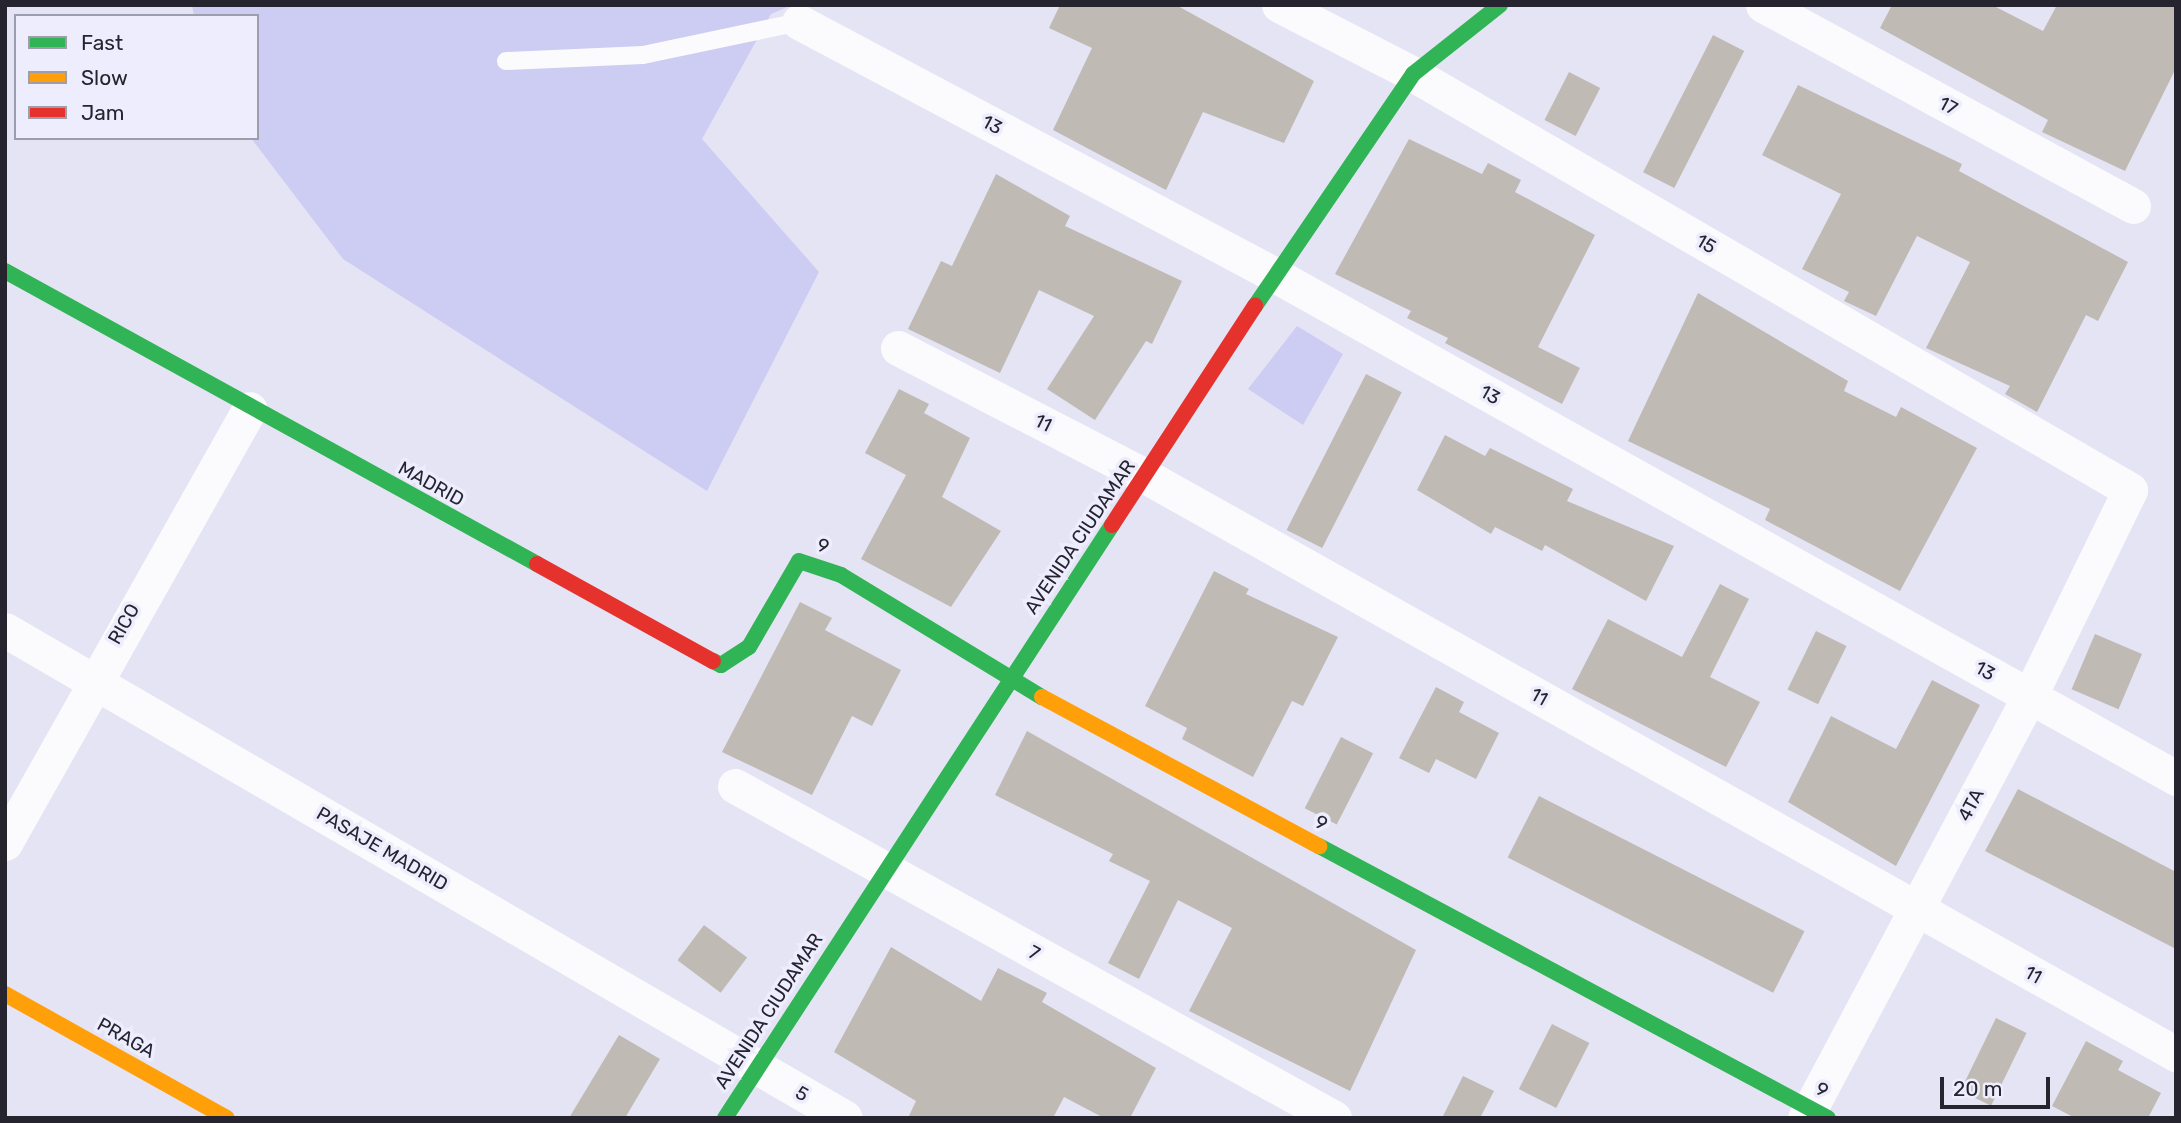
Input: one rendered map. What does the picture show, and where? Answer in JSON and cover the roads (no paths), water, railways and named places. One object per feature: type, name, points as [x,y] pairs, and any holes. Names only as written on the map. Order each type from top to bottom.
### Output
[{"type":"street","name":"15","points":[[1279,5],[1413,74],[2130,490]]},
{"type":"street","name":"AVENIDA CIUDAMAR","points":[[725,1118],[1009,680],[1147,477],[1275,275],[1413,74],[1500,5]]},
{"type":"street","name":"17","points":[[1763,5],[2133,206]]},
{"type":"street","name":"13","points":[[799,22],[1275,275],[2176,778]]},
{"type":"street","name":"MADRID","points":[[5,271],[250,409],[722,666],[749,647],[799,561]]},
{"type":"street","name":"11","points":[[898,348],[1147,477],[2176,1054]]},
{"type":"street","name":"RICO","points":[[5,843],[92,680],[250,409]]},
{"type":"street","name":"4TA","points":[[1814,1114],[1915,909],[2030,695],[2130,490]]},
{"type":"street","name":"9","points":[[799,561],[841,575],[1009,680],[1814,1114]]},
{"type":"street","name":"PASAJE MADRID","points":[[5,630],[759,1069]]},
{"type":"street","name":"7","points":[[735,786],[1334,1118]]},
{"type":"street","name":"PRAGA","points":[[5,994],[227,1118]]},
{"type":"street","name":"5","points":[[759,1069],[845,1118]]},
{"type":"lane","points":[[506,61],[643,55],[799,22]]}]
